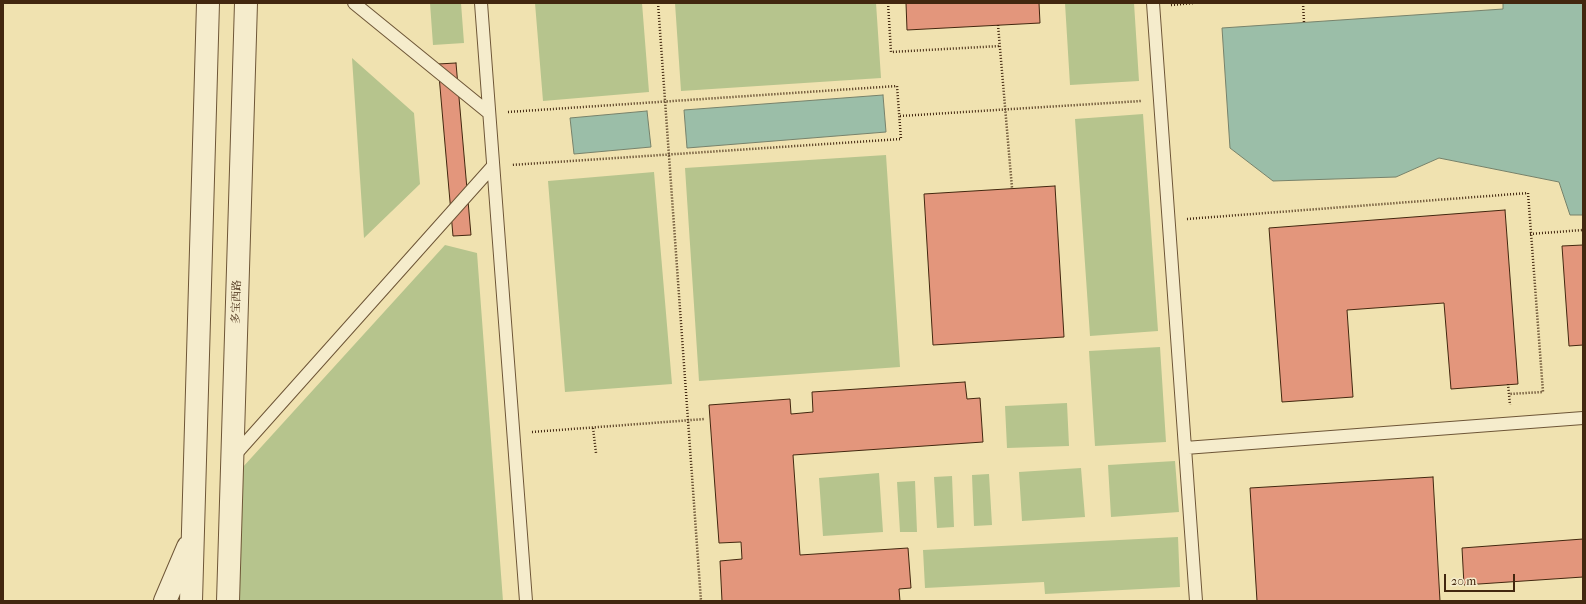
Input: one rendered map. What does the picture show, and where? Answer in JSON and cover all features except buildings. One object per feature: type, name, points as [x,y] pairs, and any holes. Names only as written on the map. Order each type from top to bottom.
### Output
[{"type":"street","points":[[191,601],[208,3]]},
{"type":"street","name":"多宝西路","points":[[228,601],[246,3]]},
{"type":"street","points":[[164,601],[193,537]]},
{"type":"lane","points":[[354,3],[489,113]]},
{"type":"lane","points":[[481,3],[526,601]]},
{"type":"lane","points":[[1153,5],[1196,601]]},
{"type":"lane","points":[[232,458],[493,166]]},
{"type":"lane","points":[[1185,448],[1583,418]]},
{"type":"path","points":[[658,3],[701,601]]},
{"type":"path","points":[[888,3],[891,52],[1000,46]]},
{"type":"path","points":[[1153,5],[1194,3]]},
{"type":"path","points":[[1303,3],[1304,22]]},
{"type":"path","points":[[998,25],[1012,188]]},
{"type":"path","points":[[489,113],[898,86],[901,139],[493,166]]},
{"type":"path","points":[[900,116],[1160,100]]},
{"type":"path","points":[[1169,220],[1528,193],[1543,392],[1509,394]]},
{"type":"path","points":[[1530,234],[1583,230]]},
{"type":"path","points":[[513,434],[705,419]]},
{"type":"path","points":[[593,428],[596,453]]},
{"type":"green space","points":[[430,3],[461,3],[464,43],[433,45]]},
{"type":"green space","points":[[535,3],[642,3],[649,92],[543,101]]},
{"type":"green space","points":[[675,3],[876,3],[881,78],[681,91]]},
{"type":"green space","points":[[1065,3],[1134,3],[1139,81],[1070,85]]},
{"type":"green space","points":[[352,58],[414,113],[420,184],[364,238]]},
{"type":"green space","points":[[1143,114],[1158,331],[1090,336],[1075,119]]},
{"type":"green space","points":[[886,155],[900,367],[699,381],[685,168]]},
{"type":"green space","points":[[654,172],[672,384],[565,392],[548,181]]},
{"type":"green space","points":[[445,245],[477,253],[503,601],[228,601],[232,479]]},
{"type":"green space","points":[[1160,347],[1166,442],[1095,446],[1089,351]]},
{"type":"green space","points":[[1067,403],[1069,446],[1007,448],[1005,406]]},
{"type":"green space","points":[[1175,461],[1179,512],[1111,517],[1108,465]]},
{"type":"green space","points":[[1081,468],[1085,517],[1022,521],[1019,472]]},
{"type":"green space","points":[[879,473],[883,532],[823,536],[819,478]]},
{"type":"green space","points":[[989,474],[992,525],[974,526],[972,475]]},
{"type":"green space","points":[[952,476],[954,527],[937,528],[934,477]]},
{"type":"green space","points":[[915,481],[917,532],[900,532],[897,482]]},
{"type":"green space","points":[[1178,537],[1180,587],[1045,594],[1044,582],[925,588],[923,550]]},
{"type":"shaded area","points":[[1503,3],[1583,3],[1583,215],[1570,215],[1559,182],[1439,158],[1396,177],[1273,181],[1230,148],[1222,28],[1503,9]]},
{"type":"shaded area","points":[[883,95],[886,132],[687,148],[684,110]]},
{"type":"shaded area","points":[[647,111],[651,147],[574,154],[570,118]]}]
